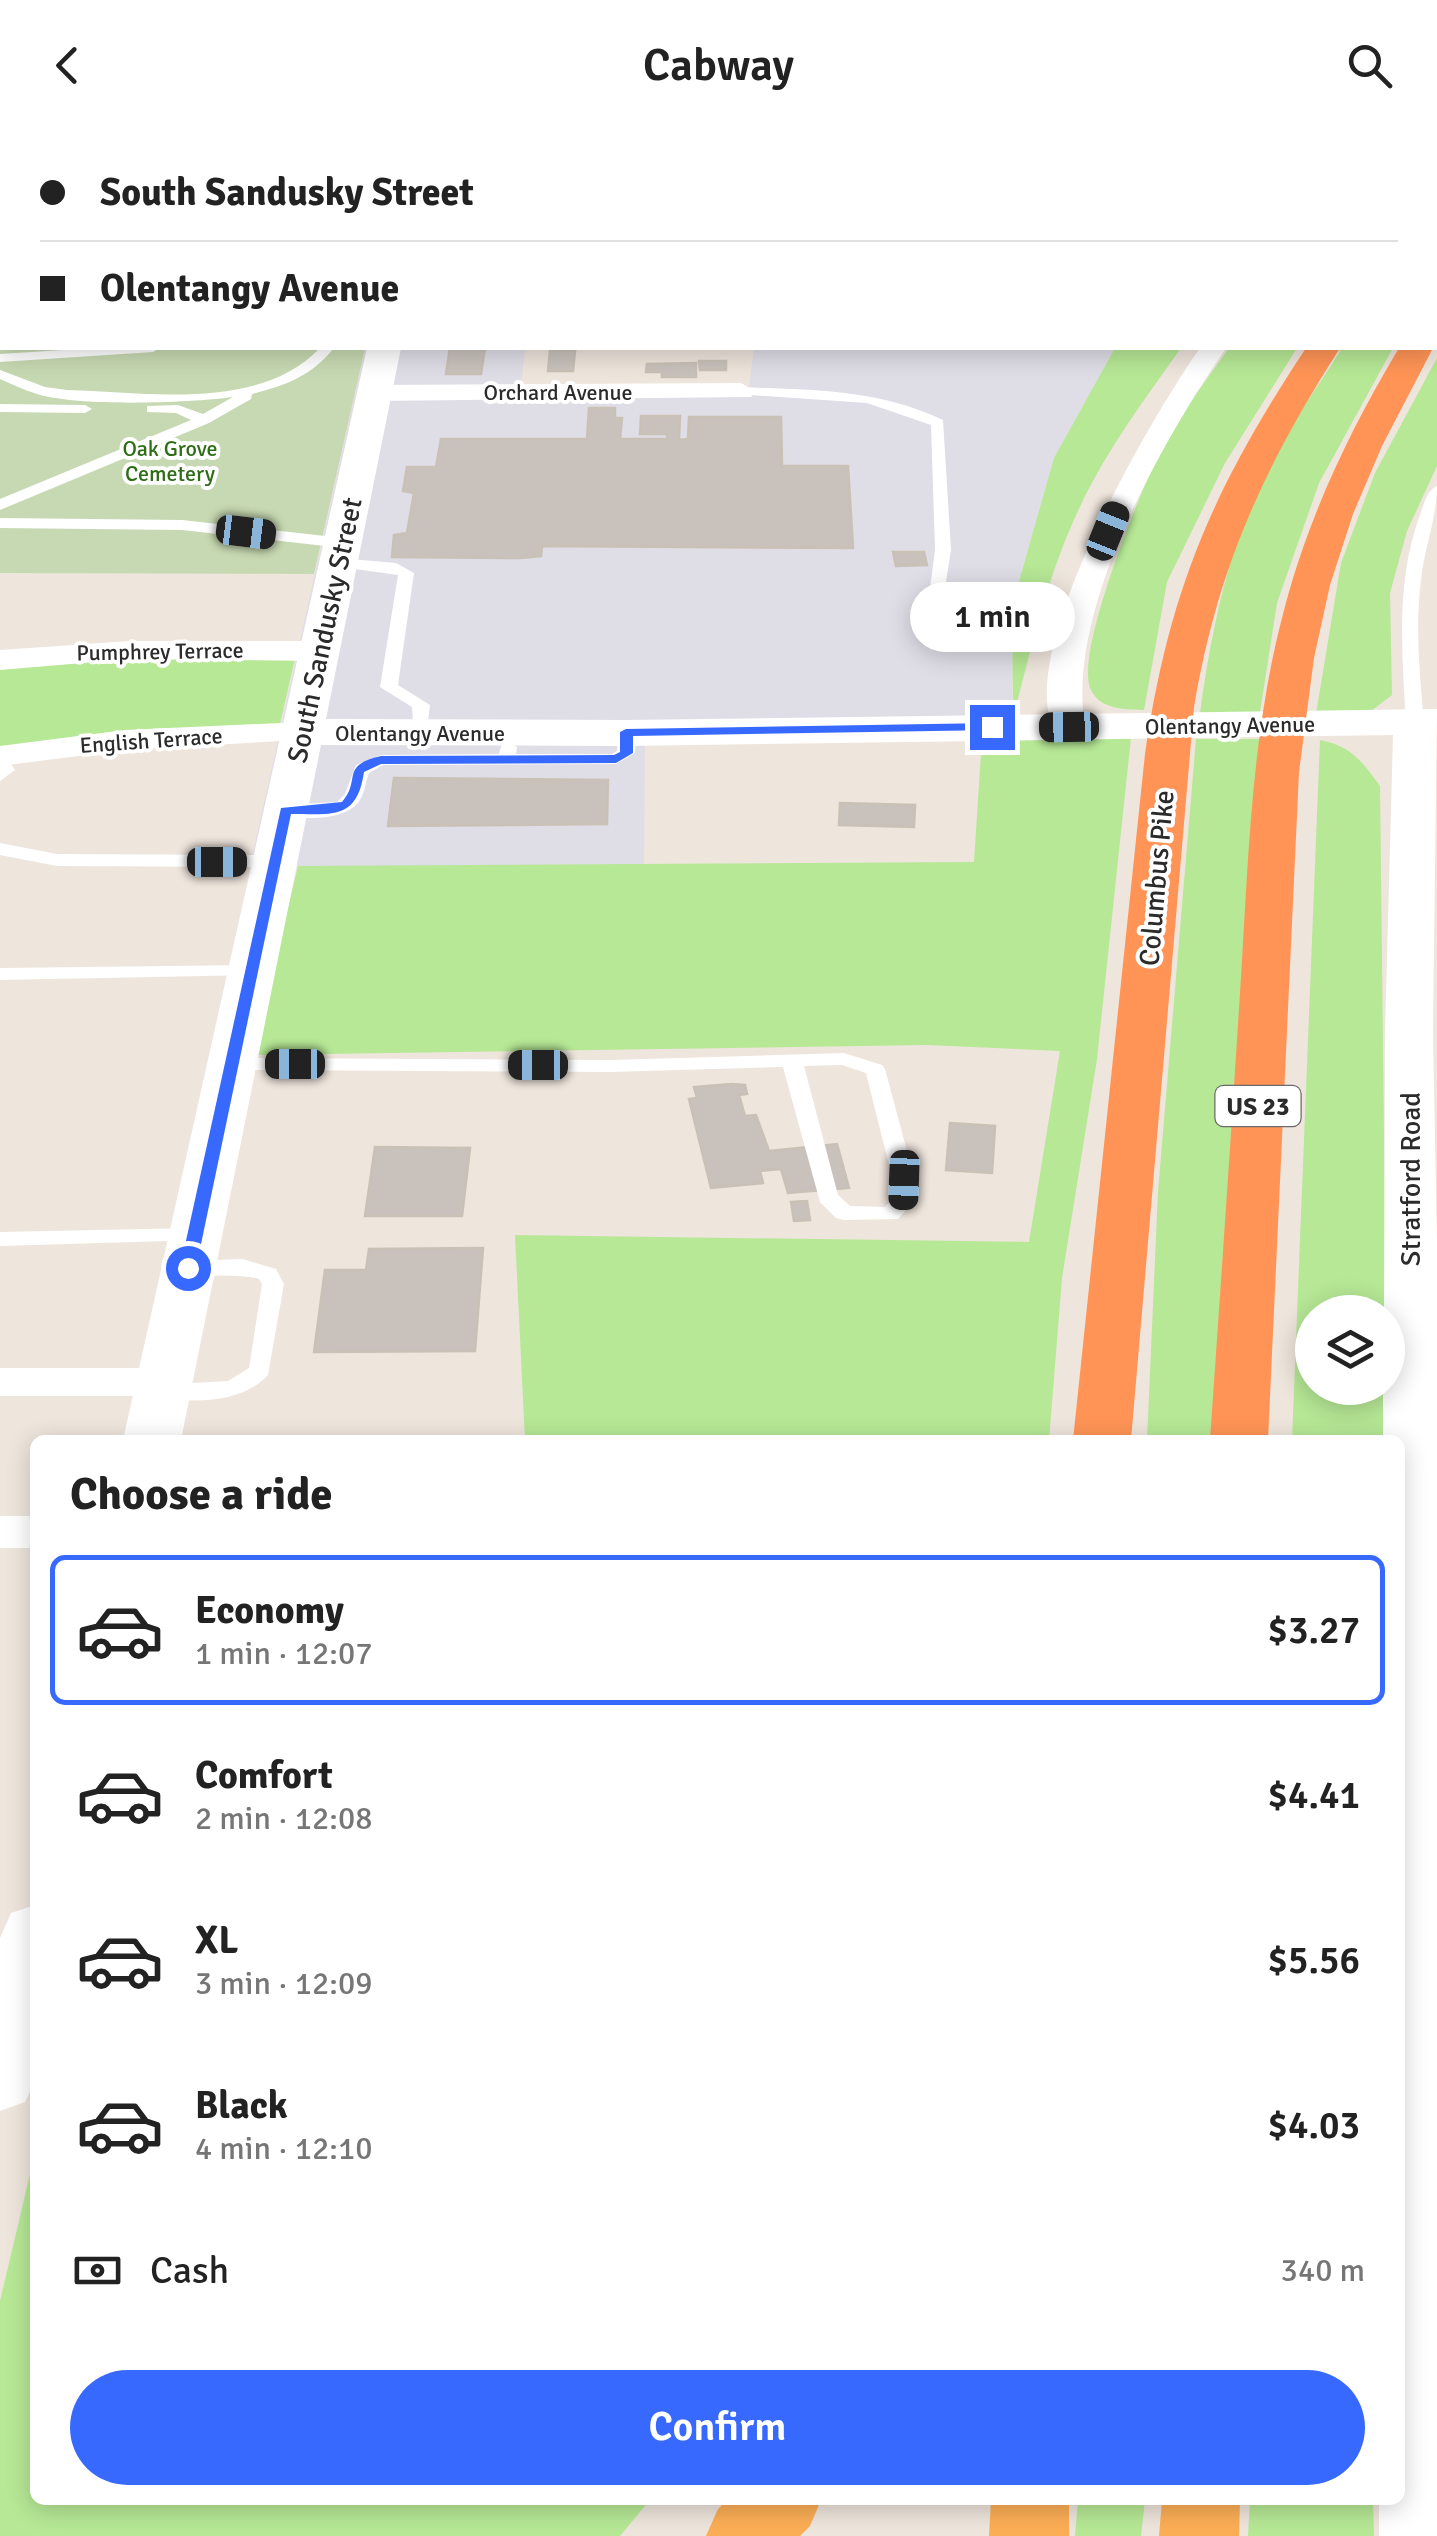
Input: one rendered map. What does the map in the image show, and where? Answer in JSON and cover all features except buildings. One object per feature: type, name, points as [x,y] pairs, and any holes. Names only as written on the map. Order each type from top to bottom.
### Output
[{"type":"highway","name":"Columbus Pike","points":[[1102,1435],[1163,786],[1178,682],[1193,612],[1233,502],[1322,350]]},
{"type":"highway","name":"US 23","points":[[1238,1435],[1277,772],[1290,688],[1301,624],[1322,547],[1365,437],[1415,350]]},
{"type":"highway","points":[[746,2536],[777,2505]]},
{"type":"highway","points":[[1029,2536],[1030,2505]]},
{"type":"highway","points":[[1198,2536],[1200,2505]]},
{"type":"street","name":"South Sandusky Street","points":[[153,1435],[384,350]]},
{"type":"street","points":[[1069,727],[1064,702],[1065,674],[1098,558],[1144,454],[1168,411],[1212,350]]},
{"type":"street","name":"Orchard Avenue","points":[[374,393],[741,391]]},
{"type":"street","name":"Pumphrey Terrace","points":[[0,660],[130,650],[320,651]]},
{"type":"street","name":"Olentangy Avenue","points":[[302,732],[420,734],[508,746],[626,732],[1426,722]]},
{"type":"street","name":"Stratford Road","points":[[1420,2536],[1426,2336],[1424,1250],[1410,807],[1426,722]]},
{"type":"street","name":"English Terrace","points":[[0,758],[125,740],[302,732]]},
{"type":"street","points":[[0,1382],[163,1386]]},
{"type":"street","points":[[0,1532],[30,1532]]},
{"type":"street","points":[[0,2081],[26,2007],[30,1974]]},
{"type":"lane","points":[[0,358],[122,350]]},
{"type":"lane","points":[[0,374],[42,391],[67,394],[174,395],[258,389],[282,383],[316,365],[327,350]]},
{"type":"lane","points":[[0,505],[204,420],[258,389]]},
{"type":"lane","points":[[741,391],[849,396],[906,404],[938,423],[944,550],[936,604]]},
{"type":"lane","points":[[0,408],[178,409],[204,420]]},
{"type":"lane","points":[[1426,722],[1407,612],[1412,562],[1437,490]]},
{"type":"lane","points":[[0,523],[182,525],[341,553],[406,573],[389,687],[421,705],[420,734]]},
{"type":"lane","points":[[286,810],[332,810],[346,804],[354,796],[358,771],[366,764],[508,746]]},
{"type":"lane","points":[[0,758],[6,770],[0,776]]},
{"type":"lane","points":[[0,849],[57,860],[275,861]]},
{"type":"lane","points":[[0,974],[251,971]]},
{"type":"lane","points":[[231,1064],[611,1066],[844,1059],[875,1070],[904,1180],[903,1202],[890,1214],[844,1213],[828,1197],[792,1061]]},
{"type":"lane","points":[[0,1239],[192,1252],[268,1274],[273,1284],[260,1370],[254,1380],[232,1388],[163,1386]]},
{"type":"shaded area","points":[[365,350],[525,350],[521,387],[749,387],[754,350],[1114,350],[1054,458],[1012,606],[1012,737],[645,742],[644,866],[250,866]]},
{"type":"green space","name":"Oak Grove Cemetery","points":[[0,350],[365,350],[314,574],[0,573]]},
{"type":"green space","points":[[1114,350],[1180,350],[1113,447],[1078,511],[1049,587],[1013,719],[1012,606],[1054,458]]},
{"type":"green space","points":[[1228,350],[1296,350],[1225,463],[1167,582],[1144,710],[1121,709],[1107,705],[1091,690],[1088,670],[1092,639],[1116,560],[1172,429]]},
{"type":"green space","points":[[1341,350],[1392,350],[1319,483],[1277,603],[1260,712],[1200,714],[1220,601],[1236,546],[1263,474]]},
{"type":"green space","points":[[1437,358],[1437,466],[1407,531],[1390,593],[1392,695],[1371,711],[1316,714],[1341,563],[1375,473]]},
{"type":"green space","points":[[296,654],[279,728],[0,750],[0,664],[76,656]]},
{"type":"green space","points":[[1131,737],[1097,1059],[1062,1278],[1049,1435],[525,1435],[515,1235],[1029,1242],[1060,1051],[927,1045],[253,1055],[298,866],[974,862],[982,738]]},
{"type":"green space","points":[[1196,739],[1261,739],[1215,1435],[1147,1435],[1158,1192]]},
{"type":"green space","points":[[1320,740],[1355,756],[1380,786],[1386,1295],[1298,1295]]},
{"type":"green space","points":[[1295,1365],[1295,1405],[1387,1405],[1388,1435],[1292,1435]]},
{"type":"green space","points":[[30,2174],[30,2505],[646,2505],[620,2536],[0,2536],[0,2301]]},
{"type":"green space","points":[[1078,2505],[1144,2505],[1141,2536],[1075,2536]]},
{"type":"green space","points":[[1250,2505],[1373,2505],[1374,2536],[1248,2536]]},
{"type":"route","points":[[188,1268],[286,810],[332,810],[346,804],[354,796],[358,771],[381,760],[616,759],[626,753],[626,732],[992,727]]}]
